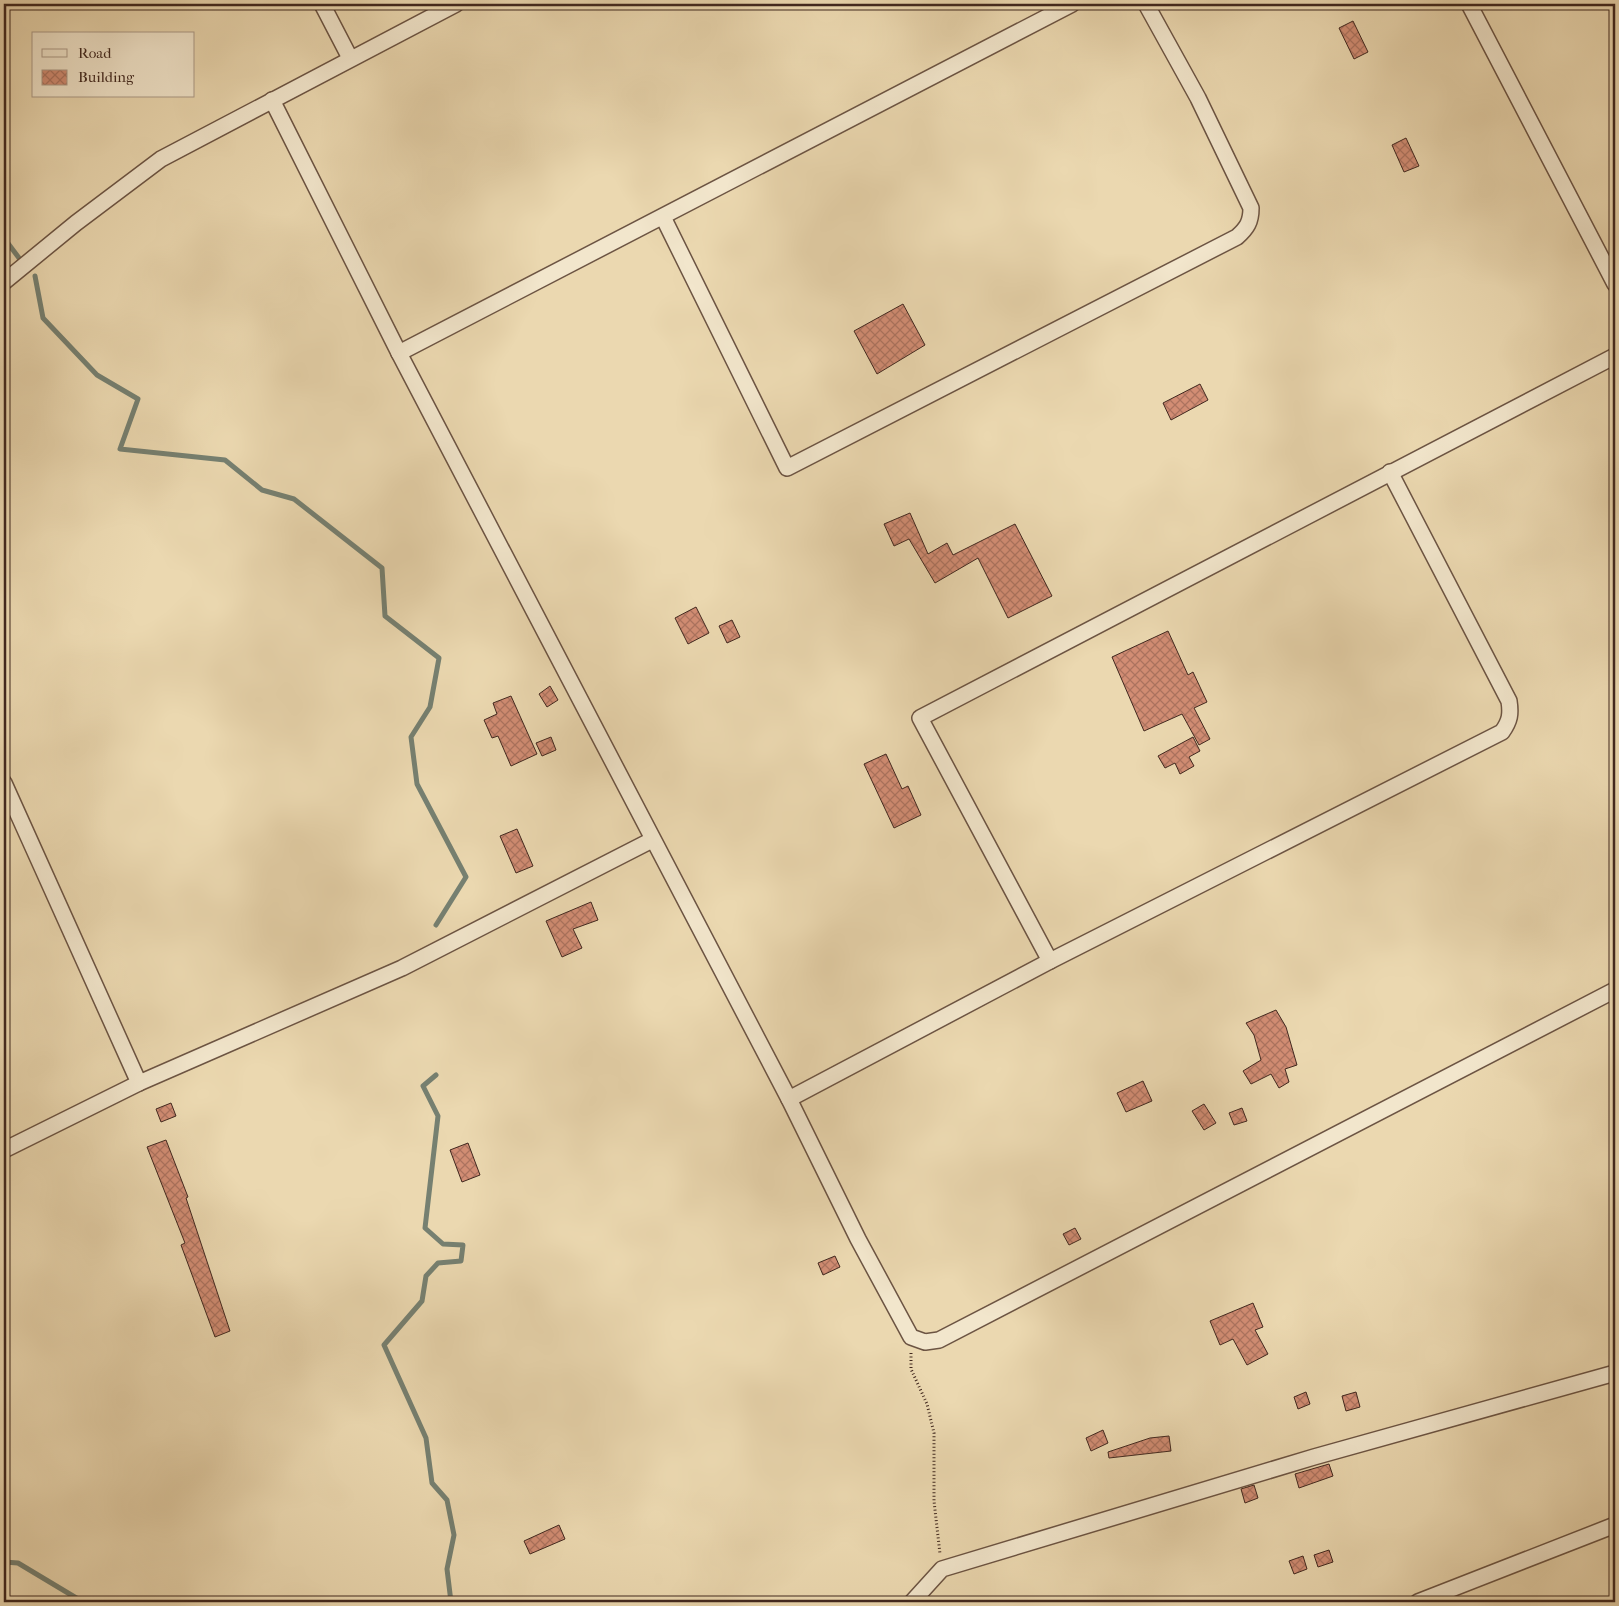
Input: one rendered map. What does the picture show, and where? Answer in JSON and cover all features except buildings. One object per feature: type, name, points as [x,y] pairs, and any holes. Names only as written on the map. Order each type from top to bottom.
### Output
[{"type":"street","points":[[322,4],[350,58]]},
{"type":"street","points":[[4,282],[76,223],[161,159],[350,58],[456,4]]},
{"type":"street","points":[[399,353],[1072,4]]},
{"type":"street","points":[[663,217],[787,468],[1237,237],[1246,229],[1251,219],[1251,208],[1198,98],[1146,4]]},
{"type":"street","points":[[1470,4],[1615,284]]},
{"type":"street","points":[[272,100],[399,353],[789,1099],[858,1239],[911,1337],[925,1342],[939,1340],[1615,990]]},
{"type":"street","points":[[1050,961],[920,718],[1615,356]]},
{"type":"street","points":[[789,1099],[1050,961],[1502,732],[1508,724],[1511,712],[1509,701],[1390,472]]},
{"type":"street","points":[[4,783],[140,1083]]},
{"type":"street","points":[[4,1150],[140,1083],[402,968],[652,840]]},
{"type":"street","points":[[912,1602],[942,1569],[1314,1457],[1615,1373]]},
{"type":"street","points":[[1418,1602],[1615,1526]]},
{"type":"path","points":[[911,1337],[911,1369],[927,1404],[934,1433],[934,1501],[942,1569]]},
{"type":"waterway","points":[[4,238],[19,258]]},
{"type":"waterway","points":[[35,276],[43,318],[97,375],[138,399],[120,449],[225,460],[262,490],[294,499],[382,568],[385,616],[439,658],[430,707],[411,737],[417,784],[466,877],[436,925]]},
{"type":"waterway","points":[[436,1075],[423,1086],[438,1116],[425,1228],[443,1244],[463,1245],[461,1261],[438,1263],[426,1276],[422,1301],[384,1345],[426,1438],[432,1483],[447,1500],[454,1535],[447,1569],[451,1602]]},
{"type":"waterway","points":[[4,1562],[18,1563],[83,1602]]}]
